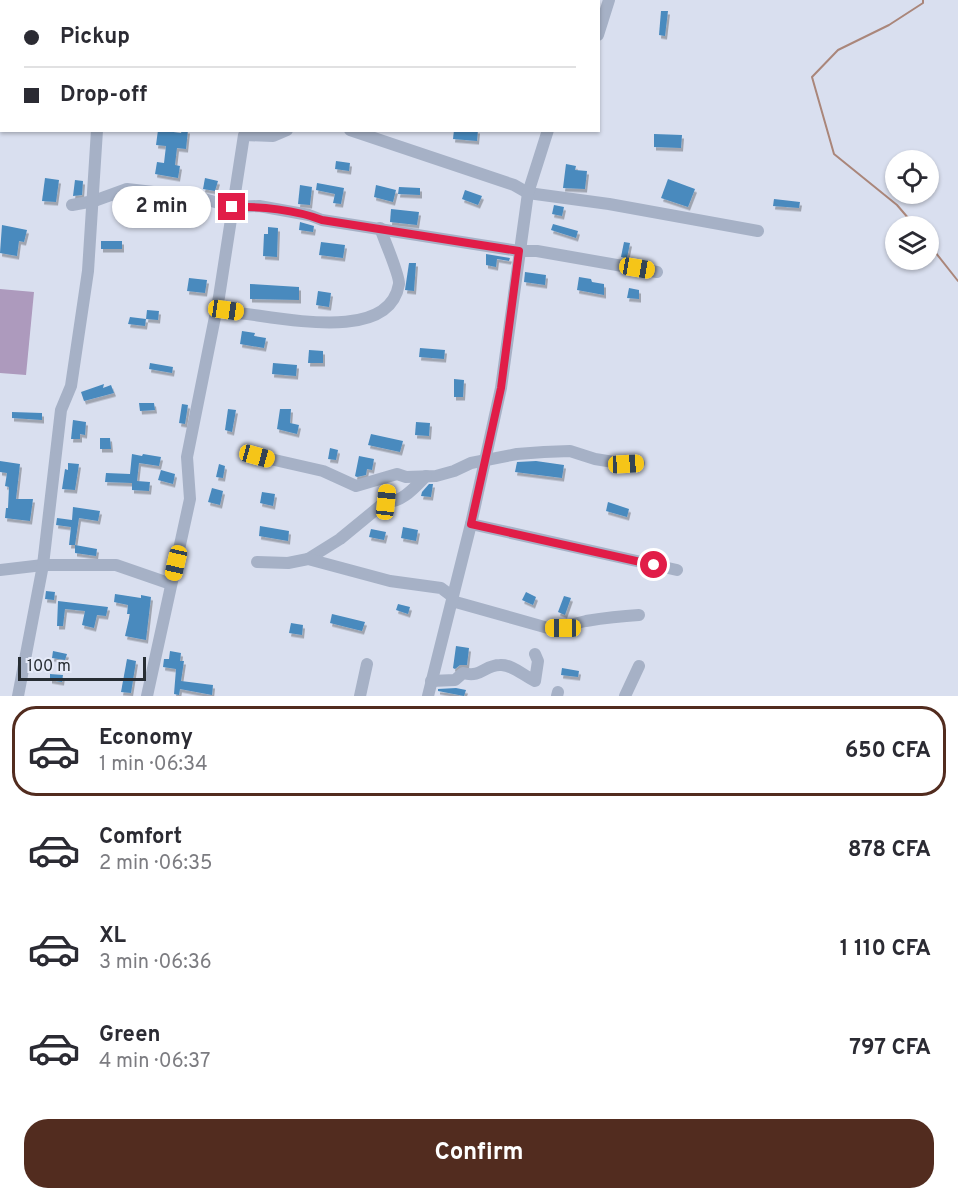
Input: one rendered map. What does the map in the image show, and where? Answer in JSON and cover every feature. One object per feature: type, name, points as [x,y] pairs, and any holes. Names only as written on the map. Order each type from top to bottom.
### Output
[{"type":"street","points":[[600,28],[609,0]]},
{"type":"street","points":[[18,696],[43,565],[61,410],[71,386],[88,271],[94,201],[96,132]]},
{"type":"street","points":[[147,696],[190,499],[187,457],[215,311],[244,132],[273,136],[282,132]]},
{"type":"street","points":[[356,132],[514,185],[528,193],[609,204],[758,231]]},
{"type":"street","points":[[428,696],[471,524],[501,388],[528,193],[547,132]]},
{"type":"street","points":[[72,205],[94,201],[127,189],[197,197],[232,207],[259,206],[309,215],[322,220],[519,251],[537,251],[657,272]]},
{"type":"street","points":[[215,311],[317,323],[356,321],[377,313],[389,305],[400,282],[380,228]]},
{"type":"street","points":[[257,456],[323,471],[356,486],[397,474],[406,477],[426,476],[454,471],[471,463],[517,454],[570,451],[595,459],[626,464],[639,463]]},
{"type":"street","points":[[308,559],[340,539],[386,502],[393,502],[414,488],[426,476]]},
{"type":"street","points":[[386,502],[388,477]]},
{"type":"street","points":[[406,477],[414,488]]},
{"type":"street","points":[[471,524],[677,570]]},
{"type":"street","points":[[256,562],[271,564],[308,559],[390,581],[441,588],[452,599],[548,628],[563,628],[606,617],[639,615]]},
{"type":"street","points":[[0,570],[43,565],[116,565],[171,584]]},
{"type":"street","points":[[431,681],[455,680],[464,673],[474,676],[498,664],[511,667],[535,681],[538,661],[535,654]]},
{"type":"street","points":[[360,696],[367,664]]},
{"type":"street","points":[[625,696],[639,666]]},
{"type":"shaded area","points":[[0,289],[34,292],[26,375],[0,373]]},
{"type":"building","points":[[661,11],[668,11],[665,36],[659,35]]},
{"type":"building","points":[[158,132],[188,132],[186,149],[177,148],[175,165],[180,166],[178,178],[155,174],[157,162],[164,163],[166,146],[156,145]]},
{"type":"building","points":[[454,132],[478,132],[477,141],[453,139]]},
{"type":"building","points":[[654,134],[682,135],[681,148],[654,147]]},
{"type":"building","points":[[336,161],[350,163],[349,171],[335,169]]},
{"type":"building","points":[[566,164],[576,166],[575,170],[587,171],[585,189],[563,188]]},
{"type":"building","points":[[45,178],[59,180],[56,202],[42,201]]},
{"type":"building","points":[[205,178],[218,181],[215,191],[203,189]]},
{"type":"building","points":[[668,179],[695,189],[688,207],[661,198]]},
{"type":"building","points":[[75,180],[83,181],[82,195],[73,196]]},
{"type":"building","points":[[317,183],[344,188],[341,204],[333,203],[335,194],[316,190]]},
{"type":"building","points":[[300,185],[312,187],[310,205],[298,204]]},
{"type":"building","points":[[376,185],[396,190],[393,202],[374,197]]},
{"type":"building","points":[[399,187],[420,188],[420,195],[398,194]]},
{"type":"building","points":[[465,190],[482,196],[478,205],[462,199]]},
{"type":"building","points":[[774,199],[800,202],[799,208],[773,206]]},
{"type":"building","points":[[146,200],[184,206],[182,217],[159,213],[159,208],[145,206]]},
{"type":"building","points":[[554,205],[564,207],[562,216],[552,214]]},
{"type":"building","points":[[391,209],[419,212],[417,225],[390,222]]},
{"type":"building","points":[[300,222],[314,226],[313,232],[299,230]]},
{"type":"building","points":[[553,224],[578,231],[576,238],[551,230]]},
{"type":"building","points":[[2,225],[27,230],[24,242],[19,241],[17,256],[0,253]]},
{"type":"building","points":[[268,227],[278,228],[277,257],[263,256],[264,234],[268,234]]},
{"type":"building","points":[[101,241],[122,241],[122,249],[101,249]]},
{"type":"building","points":[[321,242],[345,245],[343,258],[319,255]]},
{"type":"building","points":[[624,242],[630,243],[627,258],[621,257]]},
{"type":"building","points":[[486,254],[510,258],[509,261],[497,259],[496,267],[486,265]]},
{"type":"building","points":[[409,263],[416,263],[414,291],[405,290]]},
{"type":"building","points":[[525,272],[546,275],[545,285],[524,282]]},
{"type":"building","points":[[579,277],[604,284],[604,295],[577,290]]},
{"type":"building","points":[[189,278],[207,280],[205,293],[187,291]]},
{"type":"building","points":[[250,284],[299,287],[299,300],[250,299]]},
{"type":"building","points":[[629,288],[639,290],[639,299],[627,298]]},
{"type":"building","points":[[318,291],[331,293],[329,307],[316,305]]},
{"type":"building","points":[[147,310],[159,311],[158,320],[146,319]]},
{"type":"building","points":[[130,317],[146,319],[145,326],[128,324]]},
{"type":"building","points":[[242,331],[266,338],[264,348],[240,344]]},
{"type":"building","points":[[420,348],[445,350],[444,359],[419,357]]},
{"type":"building","points":[[309,350],[323,351],[323,363],[308,363]]},
{"type":"building","points":[[150,363],[173,367],[172,373],[149,369]]},
{"type":"building","points":[[273,363],[297,365],[296,376],[272,374]]},
{"type":"building","points":[[454,379],[464,380],[463,397],[454,397]]},
{"type":"building","points":[[104,384],[103,388],[111,385],[114,393],[84,401],[81,392]]},
{"type":"building","points":[[139,403],[154,403],[155,410],[140,411]]},
{"type":"building","points":[[182,404],[188,405],[185,424],[179,423]]},
{"type":"building","points":[[228,409],[236,410],[232,432],[225,430]]},
{"type":"building","points":[[280,409],[291,409],[290,423],[299,425],[297,434],[277,429]]},
{"type":"building","points":[[12,412],[42,413],[42,420],[12,418]]},
{"type":"building","points":[[73,420],[86,422],[85,435],[80,434],[80,439],[71,439]]},
{"type":"building","points":[[416,422],[430,423],[429,436],[415,435]]},
{"type":"building","points":[[371,434],[403,441],[400,452],[368,445]]},
{"type":"building","points":[[100,438],[110,438],[111,449],[100,449]]},
{"type":"building","points":[[330,448],[338,450],[336,460],[328,459]]},
{"type":"building","points":[[132,454],[161,457],[159,466],[139,463],[137,481],[150,482],[149,491],[132,490],[132,483],[105,482],[106,473],[130,474]]},
{"type":"building","points":[[359,456],[374,459],[372,470],[367,469],[366,475],[357,477],[355,476]]},
{"type":"building","points":[[0,461],[20,464],[16,499],[33,499],[30,521],[5,518],[9,487],[5,486],[7,473],[0,472]]},
{"type":"building","points":[[536,461],[564,465],[562,478],[515,472],[517,462]]},
{"type":"building","points":[[68,463],[79,464],[75,490],[62,489]]},
{"type":"building","points":[[219,464],[225,466],[223,478],[216,477]]},
{"type":"building","points":[[161,470],[175,474],[173,484],[158,480]]},
{"type":"building","points":[[429,484],[433,484],[431,497],[421,496],[422,492]]},
{"type":"building","points":[[212,488],[223,491],[220,505],[208,502]]},
{"type":"building","points":[[262,492],[275,494],[273,506],[260,503]]},
{"type":"building","points":[[608,502],[629,509],[627,517],[606,511]]},
{"type":"building","points":[[73,507],[100,511],[98,521],[79,518],[75,545],[69,545],[71,527],[56,525],[57,518],[72,520]]},
{"type":"building","points":[[260,526],[289,531],[288,541],[259,536]]},
{"type":"building","points":[[403,527],[418,530],[416,541],[401,538]]},
{"type":"building","points":[[371,529],[386,532],[384,540],[369,537]]},
{"type":"building","points":[[75,545],[97,549],[96,556],[75,553]]},
{"type":"building","points":[[46,591],[55,592],[54,600],[45,599]]},
{"type":"building","points":[[526,592],[536,597],[533,605],[522,600]]},
{"type":"building","points":[[115,594],[141,598],[141,595],[151,597],[146,640],[125,636],[130,614],[127,614],[128,605],[114,602]]},
{"type":"building","points":[[564,596],[571,598],[565,615],[558,612]]},
{"type":"building","points":[[58,601],[108,607],[106,616],[97,615],[94,628],[82,625],[85,611],[65,609],[63,626],[57,626]]},
{"type":"building","points":[[398,604],[410,607],[408,614],[396,610]]},
{"type":"building","points":[[332,614],[365,622],[362,631],[330,623]]},
{"type":"building","points":[[291,623],[303,625],[302,635],[289,633]]},
{"type":"building","points":[[456,646],[469,648],[467,665],[460,665],[455,669],[453,668]]},
{"type":"building","points":[[53,651],[67,654],[65,660],[52,658]]},
{"type":"building","points":[[170,651],[181,653],[180,661],[184,661],[181,681],[213,685],[212,695],[180,689],[179,695],[174,694],[176,669],[163,667],[164,659],[169,659]]},
{"type":"building","points":[[127,659],[136,661],[131,693],[121,692]]},
{"type":"building","points":[[562,668],[579,671],[578,677],[561,675]]},
{"type":"building","points":[[50,674],[63,675],[62,682],[50,680]]},
{"type":"building","points":[[438,689],[466,690],[464,696],[438,691]]},
{"type":"waterway","points":[[906,216],[897,205],[834,154],[812,77],[838,50],[889,25],[923,3],[923,0]]},
{"type":"waterway","points":[[939,257],[958,281]]},
{"type":"route","points":[[232,207],[259,206],[282,212],[309,215],[322,220],[519,251],[501,388],[471,524],[654,565]]}]
